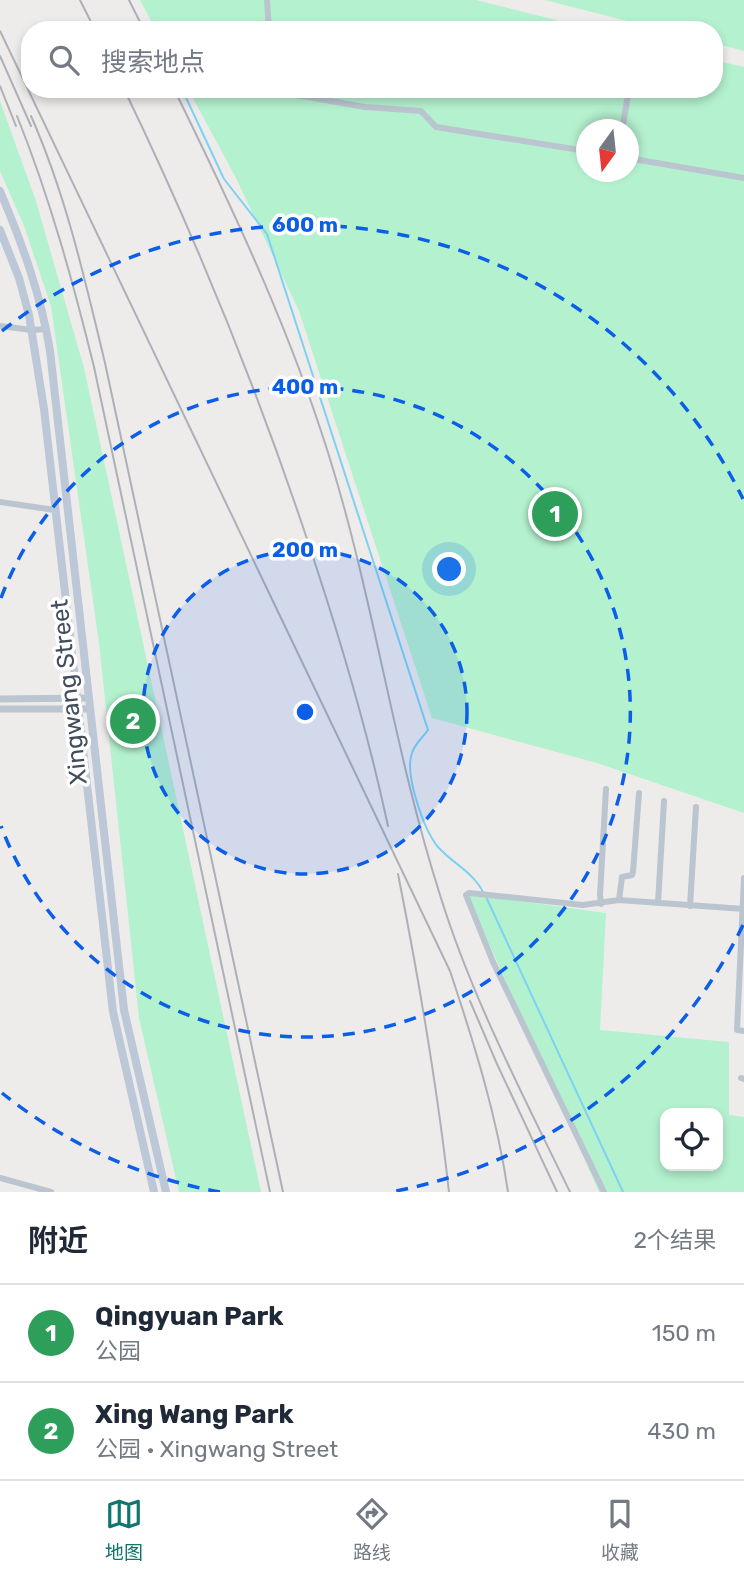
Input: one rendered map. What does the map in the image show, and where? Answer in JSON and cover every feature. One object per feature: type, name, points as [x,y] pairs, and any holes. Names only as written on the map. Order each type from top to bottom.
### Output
[{"type":"main road","name":"Xingwang Street","points":[[0,191],[21,241],[46,330],[124,1010],[166,1192]]},
{"type":"main road","name":"Xingwang Street","points":[[0,230],[19,278],[32,330],[113,1012],[154,1192]]},
{"type":"street","points":[[267,0],[268,21]]},
{"type":"street","points":[[321,98],[373,108],[421,111],[436,127],[576,149]]},
{"type":"street","points":[[624,119],[627,98]]},
{"type":"street","points":[[639,160],[744,178]]},
{"type":"street","points":[[0,326],[46,330]]},
{"type":"street","points":[[0,502],[55,510]]},
{"type":"street","points":[[0,699],[89,698]]},
{"type":"street","points":[[0,709],[90,709]]},
{"type":"street","points":[[601,904],[607,789]]},
{"type":"street","points":[[619,900],[622,877],[632,875],[633,872],[639,793]]},
{"type":"street","points":[[658,903],[664,801]]},
{"type":"street","points":[[690,906],[696,807]]},
{"type":"street","points":[[744,878],[737,1030],[744,1031]]},
{"type":"street","points":[[604,1192],[493,962],[466,895],[469,893],[583,905],[619,900],[743,909]]},
{"type":"street","points":[[0,1178],[51,1192]]},
{"type":"green space","points":[[140,0],[476,0],[559,21],[151,21]]},
{"type":"green space","points":[[545,0],[744,0],[744,51],[723,45],[723,21],[627,21]]},
{"type":"green space","points":[[723,62],[744,67],[744,813],[597,763],[432,718],[299,311],[235,176],[193,98],[723,98]]},
{"type":"green space","points":[[0,101],[36,201],[84,368],[261,1192],[179,1192],[139,1018],[99,643],[51,306],[24,226],[0,171]]},
{"type":"green space","points":[[467,894],[606,913],[600,1030],[729,1042],[729,1115],[744,1117],[744,1192],[599,1192]]},
{"type":"waterway","points":[[186,98],[224,179],[267,234],[428,730],[415,747],[410,762],[413,787],[422,815],[438,847],[469,874],[484,894]]},
{"type":"waterway","points":[[487,899],[623,1192]]},
{"type":"railway","points":[[80,0],[90,21]]},
{"type":"railway","points":[[129,0],[140,21]]},
{"type":"railway","points":[[0,31],[21,75]]},
{"type":"railway","points":[[0,56],[31,126]]},
{"type":"railway","points":[[0,86],[16,126]]},
{"type":"railway","points":[[32,98],[450,971],[491,1108],[508,1192]]},
{"type":"railway","points":[[128,98],[175,198],[266,422],[318,572],[351,680],[388,826]]},
{"type":"railway","points":[[178,98],[254,258],[321,431],[354,546],[423,837],[453,933],[483,1009],[570,1192]]},
{"type":"railway","points":[[17,116],[60,240],[94,367],[270,1192]]},
{"type":"railway","points":[[31,116],[65,207],[105,363],[283,1192]]},
{"type":"railway","points":[[398,874],[427,1033],[449,1192]]},
{"type":"railway","points":[[470,1001],[557,1192]]},
{"type":"place","name":"Qingyuan Park","points":[[555,514]]},
{"type":"place","name":"Xing Wang Park","points":[[133,721]]}]
